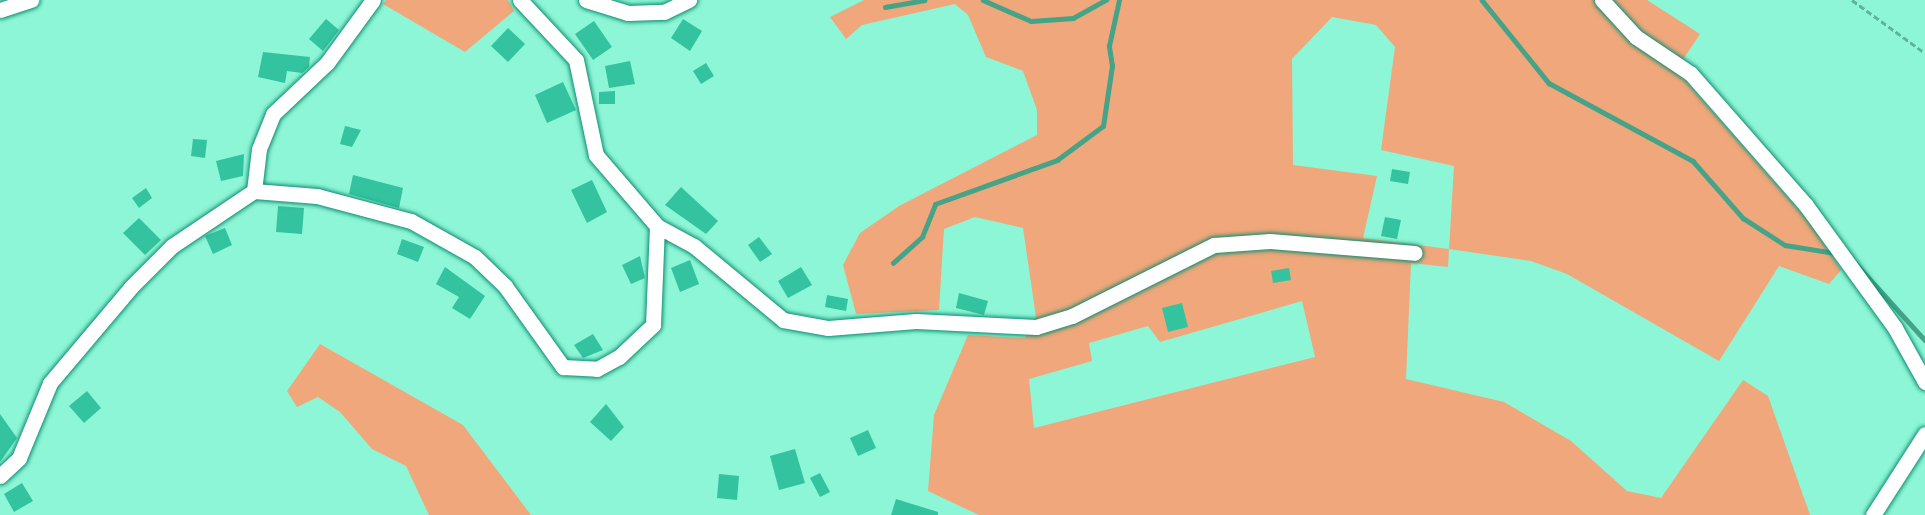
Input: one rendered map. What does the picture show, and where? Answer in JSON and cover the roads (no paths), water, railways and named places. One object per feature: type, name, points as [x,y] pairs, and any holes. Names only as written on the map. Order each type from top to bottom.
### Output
[{"type":"street","points":[[0,10],[32,0]]},
{"type":"street","points":[[254,191],[259,150],[273,114],[327,63],[373,0]]},
{"type":"street","points":[[520,0],[576,60],[596,155],[657,226],[694,246],[783,320],[828,328],[916,321],[1036,327],[1072,316],[1214,245],[1270,241],[1415,253]]},
{"type":"street","points":[[586,0],[628,13],[664,12],[689,0]]},
{"type":"street","points":[[1602,0],[1636,37],[1691,74],[1835,245],[1925,382]]},
{"type":"street","points":[[0,476],[19,458],[50,383],[131,287],[172,246],[254,191],[317,196],[411,221],[442,237],[505,286],[542,344],[563,367],[578,372],[620,357],[653,326],[657,226]]},
{"type":"street","points":[[1873,515],[1925,434]]},
{"type":"waterway","points":[[885,7],[924,0]]},
{"type":"waterway","points":[[983,0],[1031,21],[1073,18],[1106,0]]},
{"type":"waterway","points":[[893,263],[922,237],[935,204],[1057,160],[1103,126],[1112,66],[1109,46],[1119,0]]},
{"type":"waterway","points":[[1482,0],[1549,83],[1693,161],[1743,218],[1785,245],[1835,253]]},
{"type":"waterway","points":[[1849,256],[1925,340]]}]
